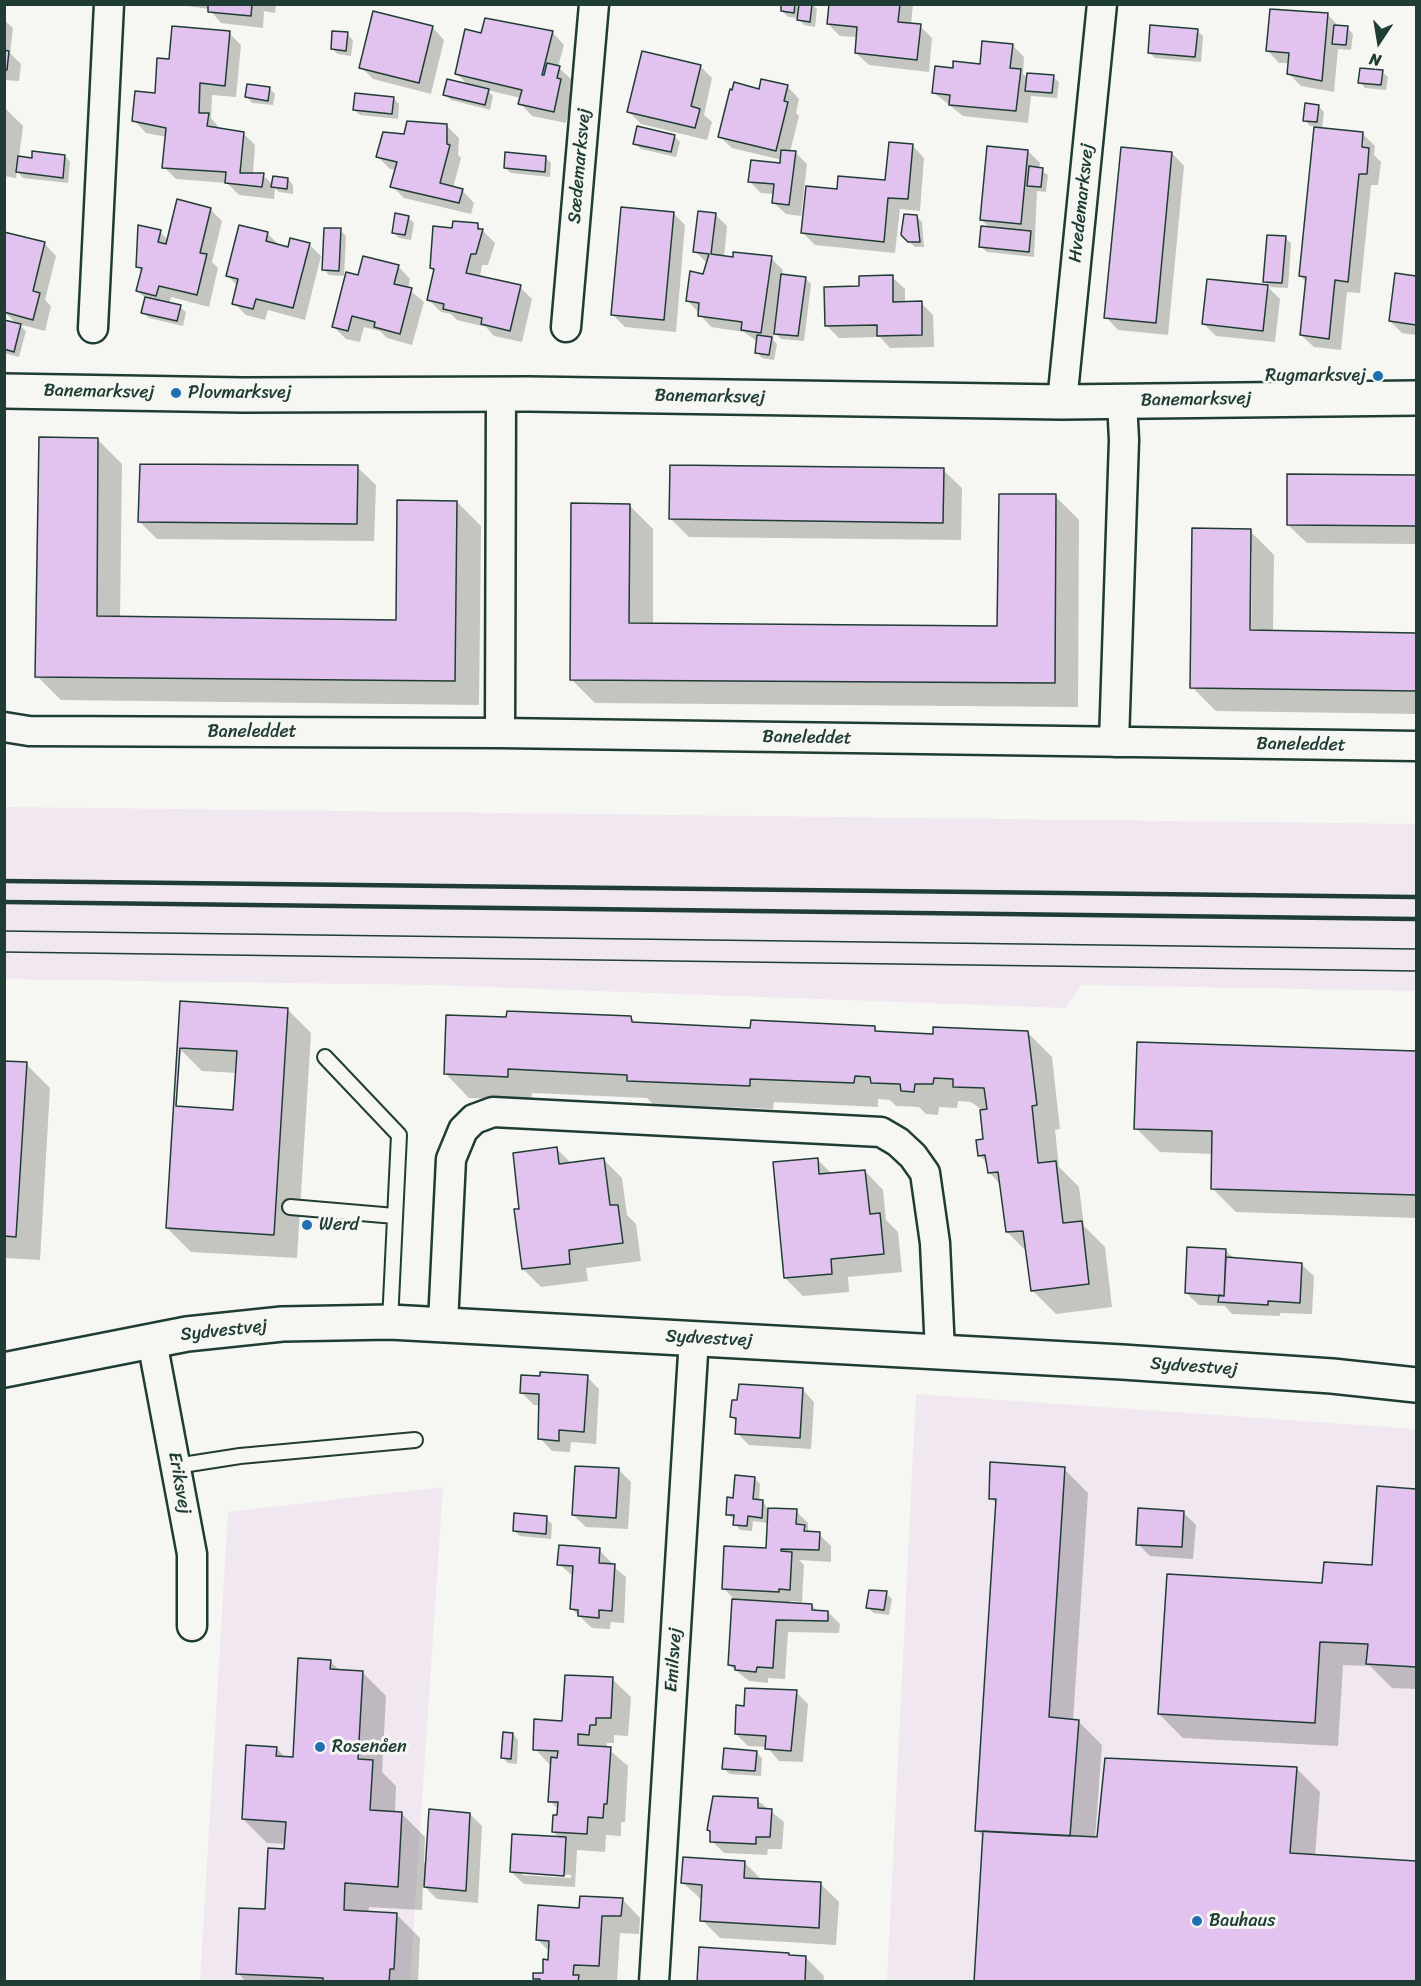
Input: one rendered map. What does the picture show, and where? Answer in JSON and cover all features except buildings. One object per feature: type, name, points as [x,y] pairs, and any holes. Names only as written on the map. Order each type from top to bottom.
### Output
[{"type":"street","points":[[93,328],[109,4]]},
{"type":"street","name":"Sædemarksvej","points":[[566,327],[594,4]]},
{"type":"street","name":"Hvedemarksvej","points":[[1062,402],[1102,4]]},
{"type":"street","name":"Banemarksvej","points":[[4,391],[243,395],[501,394],[1062,402],[1416,398]]},
{"type":"street","points":[[500,733],[501,394]]},
{"type":"street","points":[[1114,742],[1124,440],[1122,401]]},
{"type":"street","name":"Baneleddet","points":[[4,727],[29,731],[500,733],[1416,746]]},
{"type":"street","points":[[443,1323],[451,1159],[463,1130],[474,1119],[493,1112],[881,1132],[906,1149],[925,1173],[935,1243],[940,1353]]},
{"type":"street","name":"Sydvestvej","points":[[4,1370],[187,1334],[282,1324],[390,1322],[443,1323],[1332,1376],[1416,1385]]},
{"type":"street","name":"Emilsvej","points":[[654,1982],[694,1338]]},
{"type":"street","name":"Eriksvej","points":[[152,1341],[192,1554],[192,1626]]},
{"type":"lane","points":[[325,1057],[399,1135],[390,1322]]},
{"type":"lane","points":[[290,1208],[395,1216]]},
{"type":"lane","points":[[176,1466],[240,1456],[415,1440]]},
{"type":"shaded area","points":[[5,807],[1416,824],[1416,991],[1082,985],[1066,1008],[434,985],[5,979]]},
{"type":"shaded area","points":[[916,1394],[1416,1429],[1416,1981],[887,1982]]},
{"type":"shaded area","name":"Rosenåen","points":[[443,1487],[410,1981],[200,1982],[228,1512]]},
{"type":"tram line","points":[[4,931],[1416,949]]},
{"type":"tram line","points":[[4,952],[1416,971]]},
{"type":"railway","points":[[4,881],[1416,897]]},
{"type":"railway","points":[[4,902],[1416,919]]},
{"type":"place","name":"Rugmarksvej","points":[[1378,376]]},
{"type":"place","name":"Plovmarksvej","points":[[176,393]]},
{"type":"place","name":"Werd","points":[[307,1225]]},
{"type":"place","name":"Rosenåen","points":[[320,1747]]},
{"type":"place","name":"Bauhaus","points":[[1197,1921]]}]
